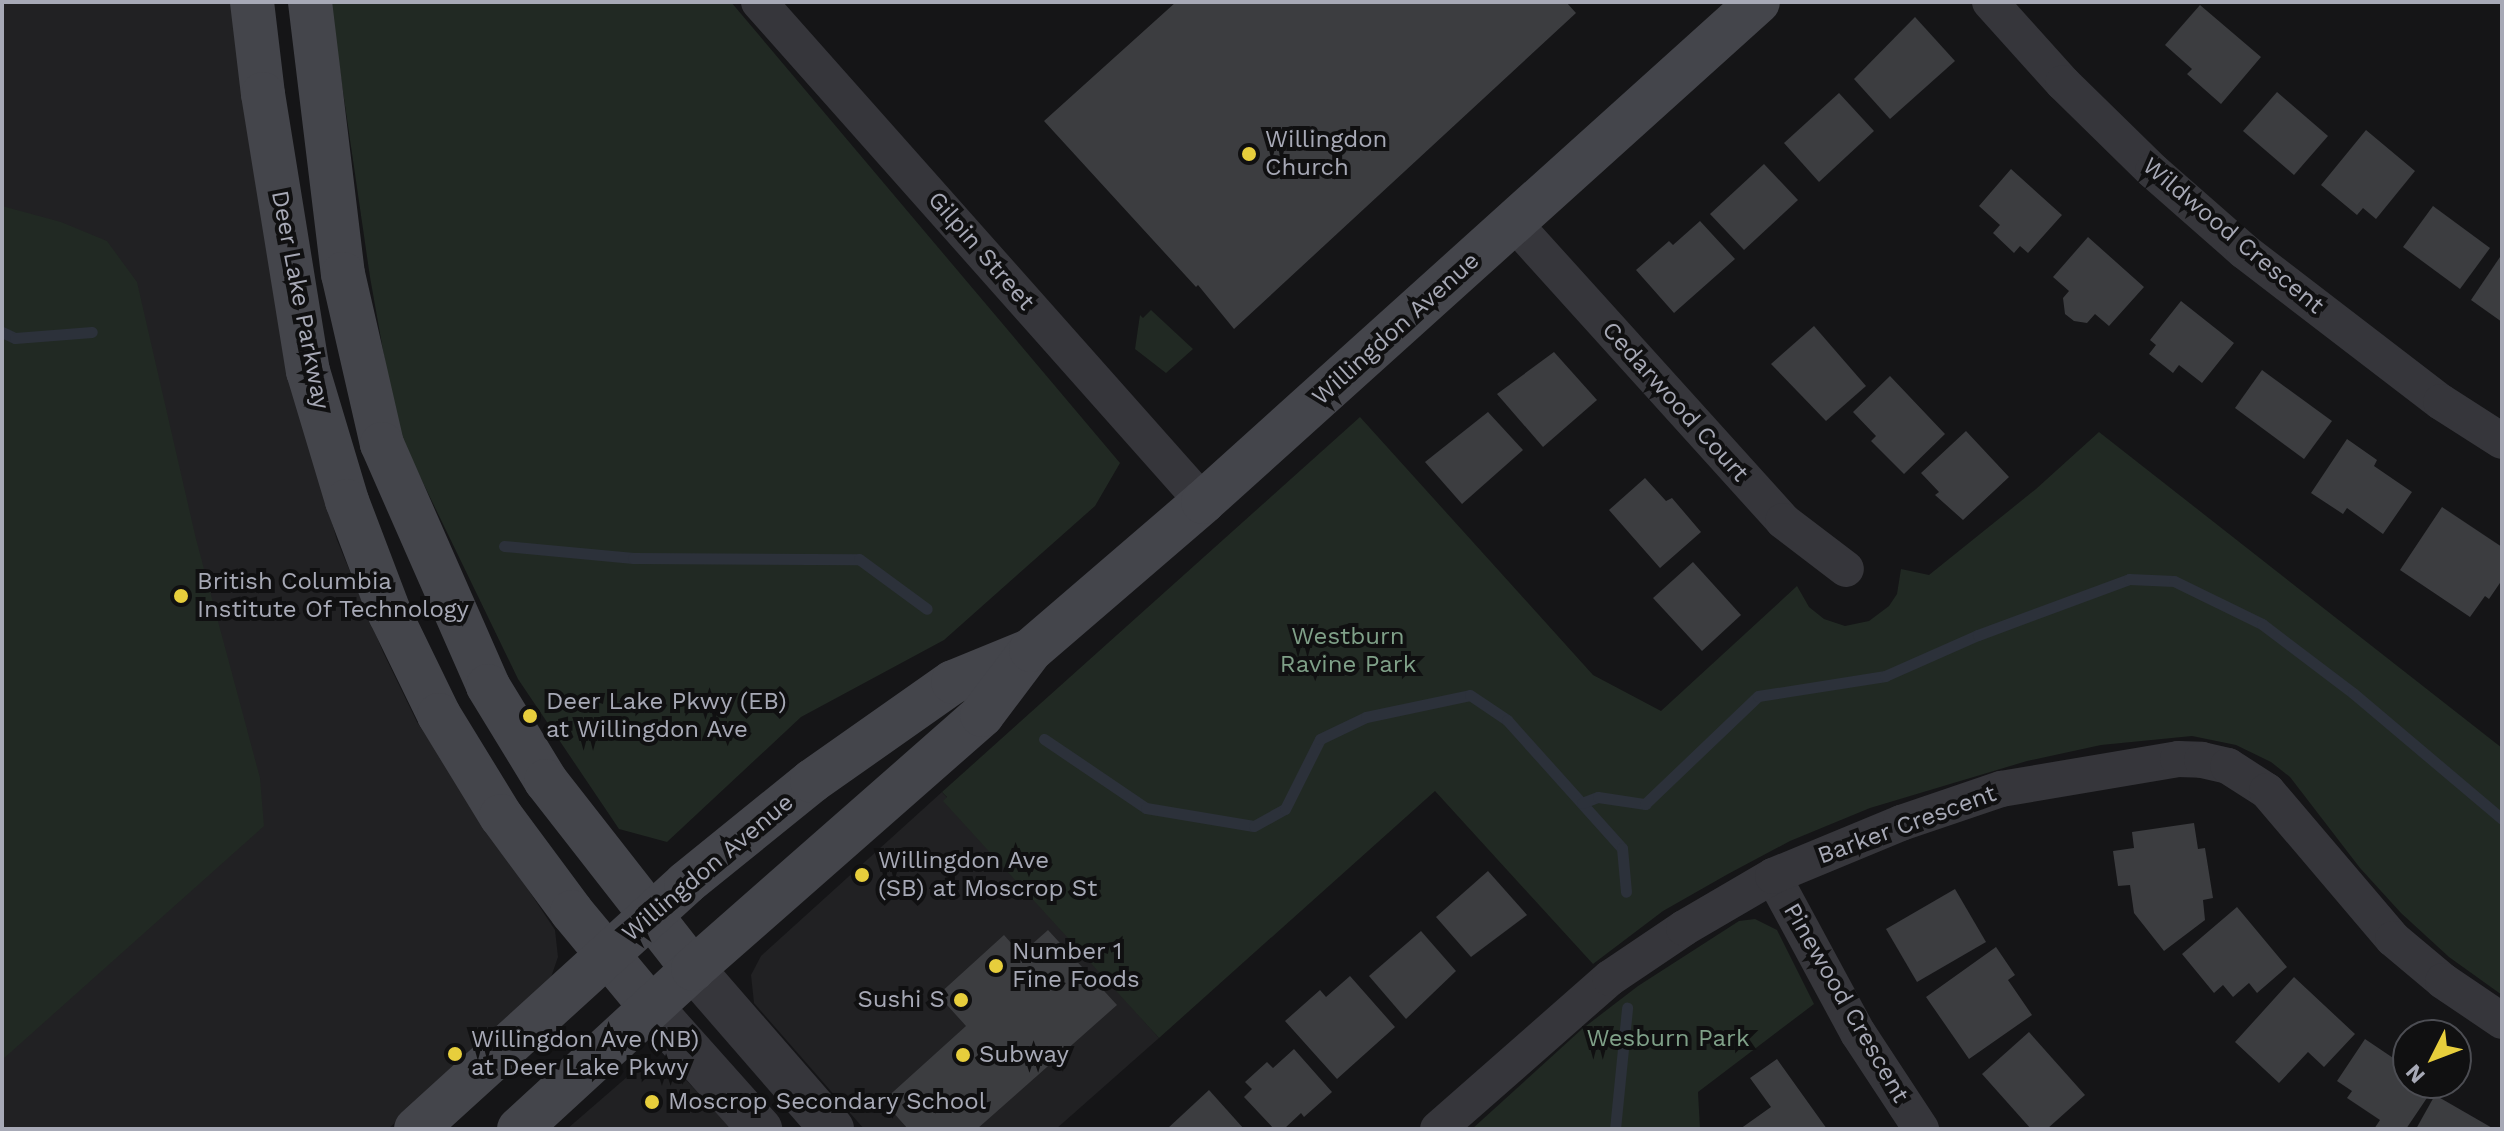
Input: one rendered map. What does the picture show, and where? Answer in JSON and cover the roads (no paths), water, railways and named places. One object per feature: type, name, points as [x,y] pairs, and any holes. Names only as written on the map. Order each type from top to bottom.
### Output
[{"type":"main road","name":"Deer Lake Parkway","points":[[252,2],[263,94],[308,371],[347,501],[390,614],[439,715],[501,816],[607,955],[651,1007]]},
{"type":"main road","name":"Deer Lake Parkway","points":[[310,2],[343,274],[382,444],[488,686],[546,781],[649,917],[693,969]]},
{"type":"main road","name":"Willingdon Avenue","points":[[519,1129],[693,969],[982,715],[1031,650],[1203,502],[1758,2]]},
{"type":"main road","name":"Willingdon Avenue","points":[[416,1129],[649,917],[812,781],[953,682],[1031,650]]},
{"type":"street","name":"Gilpin Street","points":[[759,2],[1203,502]]},
{"type":"street","name":"Wildwood Crescent","points":[[1990,2],[2063,83],[2153,171],[2244,251],[2441,402],[2502,441]]},
{"type":"street","name":"Cedarwood Court","points":[[1514,223],[1783,521],[1846,569]]},
{"type":"street","name":"Barker Crescent","points":[[1438,1129],[1610,978],[1684,928],[1773,876],[1901,823],[2001,789],[2178,759],[2228,766],[2267,791],[2393,939],[2443,981],[2502,1021]]},
{"type":"street","name":"Pinewood Crescent","points":[[1773,876],[1858,1033],[1921,1129]]},
{"type":"street","points":[[693,969],[832,1129]]},
{"type":"street","points":[[651,1007],[760,1129]]},
{"type":"waterway","points":[[2,332],[15,338],[92,332]]},
{"type":"waterway","points":[[504,546],[633,558],[859,559],[927,609]]},
{"type":"waterway","points":[[1582,803],[1598,797],[1645,804],[1758,696],[1885,676],[1978,635],[2129,579],[2174,581],[2262,624],[2353,693],[2502,819]]},
{"type":"waterway","points":[[1044,739],[1146,808],[1254,826],[1285,809],[1320,739],[1366,717],[1470,695],[1507,720],[1622,848],[1626,892]]},
{"type":"waterway","points":[[1615,1129],[1627,1008]]},
{"type":"place","name":"Willingdon Church","points":[[1249,154]]},
{"type":"place","name":"British Columbia Institute Of Technology","points":[[181,596]]},
{"type":"place","name":"Deer Lake Pkwy (EB) at Willingdon Ave","points":[[530,716]]},
{"type":"place","name":"Willingdon Ave (SB) at Moscrop St","points":[[862,875]]},
{"type":"place","name":"Number 1 Fine Foods","points":[[996,966]]},
{"type":"place","name":"Sushi S","points":[[961,1000]]},
{"type":"place","name":"Willingdon Ave (NB) at Deer Lake Pkwy","points":[[455,1054]]},
{"type":"place","name":"Subway","points":[[963,1055]]},
{"type":"place","name":"Moscrop Secondary School","points":[[652,1102]]},
{"type":"park label","name":"Westburn Ravine Park","points":[[1348,651]]},
{"type":"park label","name":"Wesburn Park","points":[[1668,1039]]}]
